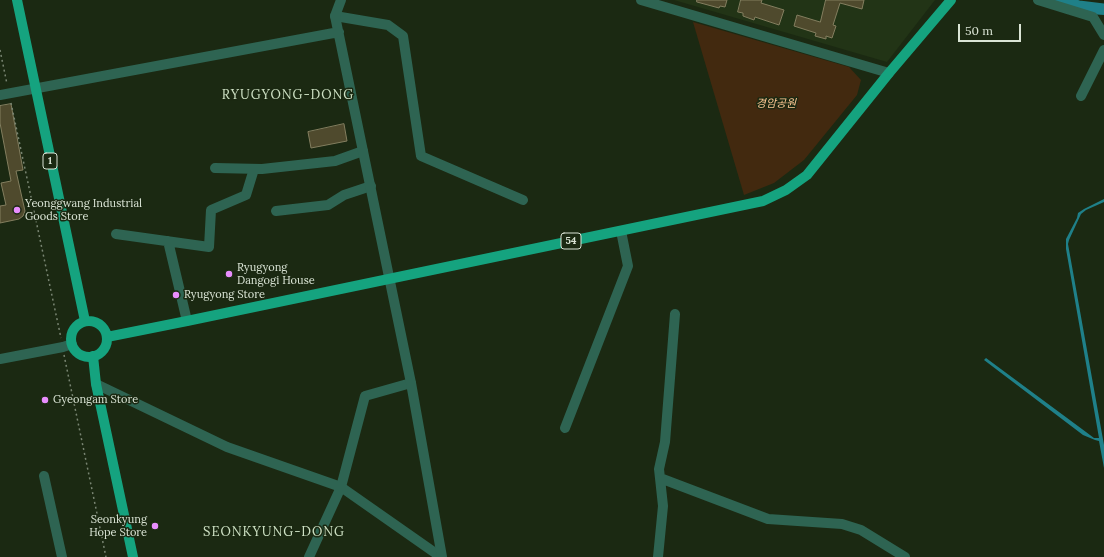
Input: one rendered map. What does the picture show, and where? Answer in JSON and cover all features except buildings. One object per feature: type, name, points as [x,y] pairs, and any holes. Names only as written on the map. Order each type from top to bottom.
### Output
[{"type":"main road","name":"1","points":[[17,0],[85,321]]},
{"type":"main road","name":"54","points":[[107,337],[763,201],[786,190],[806,175],[951,0]]},
{"type":"main road","points":[[85,321],[96,322],[105,329],[107,337],[103,350],[93,356],[82,355],[74,348],[67,346],[75,327],[85,321]]},
{"type":"main road","points":[[93,356],[96,384],[133,557]]},
{"type":"street","points":[[341,0],[335,16],[411,383],[442,557]]},
{"type":"street","points":[[641,0],[889,73]]},
{"type":"street","points":[[1038,0],[1093,17],[1104,35]]},
{"type":"street","points":[[335,16],[388,25],[403,36],[421,156],[523,200]]},
{"type":"street","points":[[4,94],[338,32]]},
{"type":"street","points":[[1081,96],[1104,50]]},
{"type":"street","points":[[215,168],[254,169],[335,161],[363,151]]},
{"type":"street","points":[[116,234],[209,247],[211,210],[246,195],[254,169]]},
{"type":"street","points":[[276,211],[328,205],[344,195],[371,186]]},
{"type":"street","points":[[564,428],[628,266],[621,231]]},
{"type":"street","points":[[168,241],[186,321]]},
{"type":"street","points":[[658,557],[663,506],[658,469],[665,442],[675,314]]},
{"type":"street","points":[[0,359],[67,346]]},
{"type":"street","points":[[308,557],[341,487],[365,396],[411,383]]},
{"type":"street","points":[[96,384],[227,447],[341,487],[442,557]]},
{"type":"street","points":[[44,476],[62,557]]},
{"type":"street","points":[[660,478],[768,519],[842,524],[861,530],[905,557]]},
{"type":"path","points":[[0,50],[4,94],[67,346],[81,429],[106,557]]},
{"type":"shaded area","points":[[674,0],[935,0],[887,62]]},
{"type":"green space","name":"경암공원","points":[[693,22],[849,67],[861,80],[857,95],[804,160],[774,183],[744,195]]},
{"type":"water","points":[[1044,0],[1059,0],[1079,6],[1104,10],[1104,15],[1090,14]]},
{"type":"water","points":[[1104,199],[1104,202],[1086,210],[1081,214],[1068,244],[1104,445],[1104,468],[1099,441],[1083,435],[984,360],[986,358],[1094,438],[1099,438],[1066,249],[1066,239],[1078,213]]},
{"type":"waterway","points":[[1063,0],[1079,5],[1104,8]]},
{"type":"place","name":"Yeonggwang Industrial Goods Store","points":[[17,210]]},
{"type":"place","name":"Ryugyong Dangogi House","points":[[229,274]]},
{"type":"place","name":"Ryugyong Store","points":[[176,295]]},
{"type":"place","name":"Gyeongam Store","points":[[45,400]]},
{"type":"place","name":"Seonkyung Hope Store","points":[[155,526]]},
{"type":"district","name":"RYUGYONG-DONG","points":[[288,95]]},
{"type":"district","name":"SEONKYUNG-DONG","points":[[274,532]]}]
